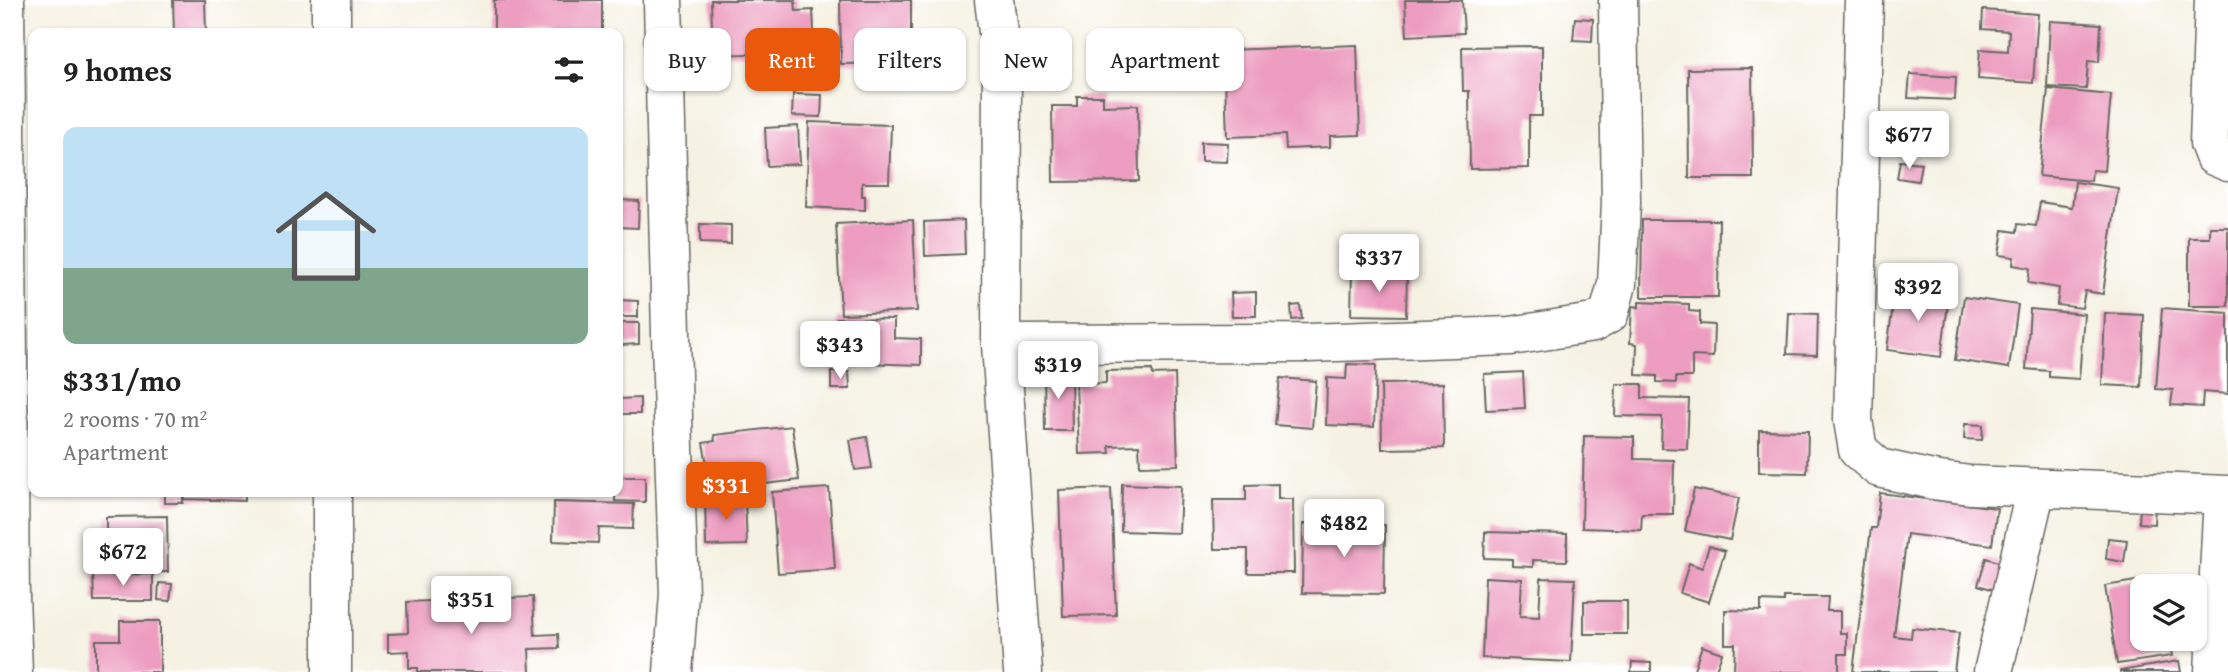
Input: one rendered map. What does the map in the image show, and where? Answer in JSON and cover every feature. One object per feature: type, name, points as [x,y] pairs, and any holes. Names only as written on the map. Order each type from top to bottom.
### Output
[{"type":"street","points":[[5,0],[5,597],[13,672]]},
{"type":"street","points":[[331,0],[331,28]]},
{"type":"street","points":[[663,0],[679,594],[673,672]]},
{"type":"street","points":[[994,0],[1002,65],[1000,344],[1023,672]]},
{"type":"street","points":[[1000,344],[1308,344],[1511,336],[1593,323],[1609,314],[1617,284],[1621,203],[1618,0]]},
{"type":"street","points":[[1864,0],[1853,420],[1858,450],[1879,468],[1970,485],[2225,495],[2214,672]]},
{"type":"street","points":[[2214,0],[2209,143],[2214,156],[2228,162]]},
{"type":"street","points":[[1993,672],[2036,488]]},
{"type":"street","points":[[332,497],[332,672]]},
{"type":"building","points":[[173,0],[205,0],[206,28],[174,28]]},
{"type":"building","points":[[494,0],[602,0],[602,28],[494,28]]},
{"type":"building","points":[[711,0],[795,0],[796,11],[813,10],[814,28],[745,28],[745,54],[731,54],[731,28],[712,28]]},
{"type":"building","points":[[840,0],[911,0],[911,28],[854,28],[854,64],[841,64]]},
{"type":"building","points":[[1405,0],[1462,0],[1464,33],[1407,36]]},
{"type":"building","points":[[1983,10],[2038,14],[2033,83],[1978,79],[1980,49],[2008,51],[2009,31],[1982,29]]},
{"type":"building","points":[[1575,18],[1593,19],[1592,41],[1573,40]]},
{"type":"building","points":[[2050,21],[2101,24],[2099,62],[2088,61],[2086,89],[2047,87]]},
{"type":"building","points":[[1357,45],[1360,135],[1330,136],[1330,147],[1286,149],[1285,135],[1227,137],[1225,91],[1244,91],[1244,49]]},
{"type":"building","points":[[1542,46],[1542,116],[1529,116],[1529,168],[1470,169],[1469,91],[1463,91],[1462,47]]},
{"type":"building","points":[[1752,68],[1753,178],[1689,178],[1688,69]]},
{"type":"building","points":[[1910,74],[1956,77],[1955,100],[1908,98]]},
{"type":"building","points":[[2048,89],[2111,95],[2104,171],[2092,170],[2091,181],[2039,176]]},
{"type":"building","points":[[793,94],[822,95],[821,117],[792,116]]},
{"type":"building","points":[[1077,96],[1103,96],[1103,106],[1138,105],[1139,181],[1053,182],[1052,106],[1077,106]]},
{"type":"building","points":[[809,122],[891,125],[889,183],[862,183],[865,210],[806,207]]},
{"type":"building","points":[[798,126],[800,164],[767,166],[765,128]]},
{"type":"building","points":[[1201,142],[1228,143],[1227,162],[1201,161]]},
{"type":"building","points":[[1900,161],[1921,163],[1918,181],[1897,178]]},
{"type":"building","points":[[2075,182],[2118,188],[2103,294],[2085,291],[2082,308],[2057,305],[2059,288],[2028,283],[2030,268],[2013,265],[2014,257],[1999,255],[2003,230],[2017,232],[2018,224],[2036,226],[2040,202],[2072,207]]},
{"type":"building","points":[[623,200],[639,201],[638,228],[623,227]]},
{"type":"building","points":[[913,220],[917,311],[841,314],[836,224]]},
{"type":"building","points":[[964,220],[965,254],[925,256],[924,222]]},
{"type":"building","points":[[1642,220],[1719,220],[1718,297],[1641,297]]},
{"type":"building","points":[[700,224],[731,225],[731,244],[700,243]]},
{"type":"building","points":[[2210,227],[2228,227],[2228,306],[2189,306],[2189,238],[2210,238]]},
{"type":"building","points":[[1352,271],[1407,272],[1406,316],[1351,315]]},
{"type":"building","points":[[1895,289],[1949,296],[1941,357],[1887,350]]},
{"type":"building","points":[[1256,292],[1256,316],[1232,316],[1231,293]]},
{"type":"building","points":[[1964,297],[2018,305],[2009,368],[1955,360]]},
{"type":"building","points":[[623,300],[638,301],[638,317],[623,317]]},
{"type":"building","points":[[1639,302],[1689,304],[1689,311],[1700,312],[1700,324],[1714,325],[1713,357],[1692,356],[1692,377],[1676,377],[1676,383],[1657,382],[1657,376],[1636,375],[1637,344],[1630,343],[1632,306],[1639,307]]},
{"type":"building","points":[[1300,305],[1302,319],[1292,320],[1291,306]]},
{"type":"building","points":[[2162,308],[2228,313],[2228,394],[2203,392],[2202,407],[2171,405],[2173,390],[2156,389]]},
{"type":"building","points":[[2030,309],[2084,314],[2079,379],[2049,377],[2049,371],[2026,369]]},
{"type":"building","points":[[1789,313],[1818,314],[1817,355],[1787,354]]},
{"type":"building","points":[[2105,313],[2144,315],[2141,387],[2102,385]]},
{"type":"building","points":[[837,318],[894,319],[894,338],[921,339],[921,365],[833,362]]},
{"type":"building","points":[[623,323],[639,323],[639,344],[623,345]]},
{"type":"building","points":[[1347,364],[1376,365],[1374,427],[1326,425],[1327,378],[1346,379]]},
{"type":"building","points":[[1152,370],[1153,375],[1175,374],[1178,465],[1140,466],[1139,445],[1109,446],[1110,453],[1079,454],[1076,384],[1106,383],[1106,371]]},
{"type":"building","points":[[1071,371],[1072,431],[1045,431],[1044,372]]},
{"type":"building","points":[[831,372],[849,372],[850,389],[831,389]]},
{"type":"building","points":[[1523,372],[1525,408],[1486,410],[1484,374]]},
{"type":"building","points":[[1280,378],[1316,381],[1312,428],[1275,425]]},
{"type":"building","points":[[1443,383],[1444,448],[1382,449],[1381,384]]},
{"type":"building","points":[[1616,384],[1642,384],[1642,398],[1689,399],[1687,449],[1661,448],[1662,417],[1615,416]]},
{"type":"building","points":[[640,398],[640,414],[623,414],[623,399]]},
{"type":"building","points":[[1965,424],[1983,425],[1982,440],[1964,439]]},
{"type":"building","points":[[792,426],[799,480],[712,490],[703,443],[715,441],[714,435]]},
{"type":"building","points":[[1759,430],[1808,431],[1807,473],[1759,472]]},
{"type":"building","points":[[1584,436],[1634,437],[1634,459],[1674,460],[1673,514],[1642,514],[1641,530],[1582,528]]},
{"type":"building","points":[[867,437],[872,468],[855,470],[850,440]]},
{"type":"building","points":[[623,477],[645,477],[645,502],[615,501],[615,497],[623,497]]},
{"type":"building","points":[[1122,484],[1181,486],[1179,533],[1121,531]]},
{"type":"building","points":[[1278,484],[1278,499],[1293,499],[1294,573],[1248,573],[1248,549],[1214,549],[1213,500],[1246,500],[1246,485]]},
{"type":"building","points":[[829,488],[835,569],[778,573],[772,492]]},
{"type":"building","points":[[1111,488],[1116,615],[1063,616],[1059,490]]},
{"type":"building","points":[[1694,489],[1739,498],[1730,540],[1685,531]]},
{"type":"building","points":[[1880,493],[1997,508],[1992,545],[1907,534],[1894,636],[1911,638],[1912,628],[1959,633],[1954,672],[1853,672],[1871,528],[1876,528]]},
{"type":"building","points":[[165,497],[183,497],[183,503],[165,503]]},
{"type":"building","points":[[245,497],[245,501],[184,499]]},
{"type":"building","points":[[745,497],[747,545],[706,546],[705,498]]},
{"type":"building","points":[[554,502],[634,504],[633,529],[599,528],[598,543],[553,541]]},
{"type":"building","points":[[2140,506],[2155,507],[2154,524],[2139,523]]},
{"type":"building","points":[[167,516],[168,572],[117,572],[117,541],[106,541],[106,517]]},
{"type":"building","points":[[1303,524],[1385,525],[1384,594],[1302,593]]},
{"type":"building","points":[[1485,532],[1567,534],[1567,561],[1533,560],[1533,567],[1512,566],[1512,559],[1484,558]]},
{"type":"building","points":[[2108,538],[2127,540],[2124,562],[2106,559]]},
{"type":"building","points":[[1709,546],[1725,551],[1709,602],[1680,593],[1689,563],[1702,568]]},
{"type":"building","points":[[1986,558],[2011,566],[2004,593],[1978,585]]},
{"type":"building","points":[[153,574],[153,601],[94,601],[93,575]]},
{"type":"building","points":[[1485,577],[1522,579],[1520,616],[1539,617],[1541,578],[1575,579],[1571,662],[1482,658]]},
{"type":"building","points":[[2130,582],[2130,651],[2171,651],[2172,656],[2117,664],[2105,586]]},
{"type":"building","points":[[159,583],[172,584],[170,601],[158,600]]},
{"type":"building","points":[[533,597],[535,635],[558,634],[559,648],[529,649],[530,672],[418,672],[418,668],[409,668],[409,651],[388,652],[388,634],[408,633],[407,602]]},
{"type":"building","points":[[1784,597],[1828,597],[1827,611],[1840,611],[1840,633],[1847,633],[1847,654],[1839,654],[1839,672],[1734,672],[1735,644],[1725,644],[1725,610],[1761,611],[1761,601],[1784,602]]},
{"type":"building","points":[[1584,601],[1627,601],[1627,634],[1584,634]]},
{"type":"building","points":[[120,621],[160,621],[160,672],[96,672],[96,640],[120,640]]},
{"type":"building","points":[[1702,646],[1722,653],[1715,672],[1693,672]]},
{"type":"building","points":[[2179,661],[2181,672],[2120,672],[2120,671]]},
{"type":"building","points":[[1632,662],[1651,663],[1651,672],[1631,672]]}]
